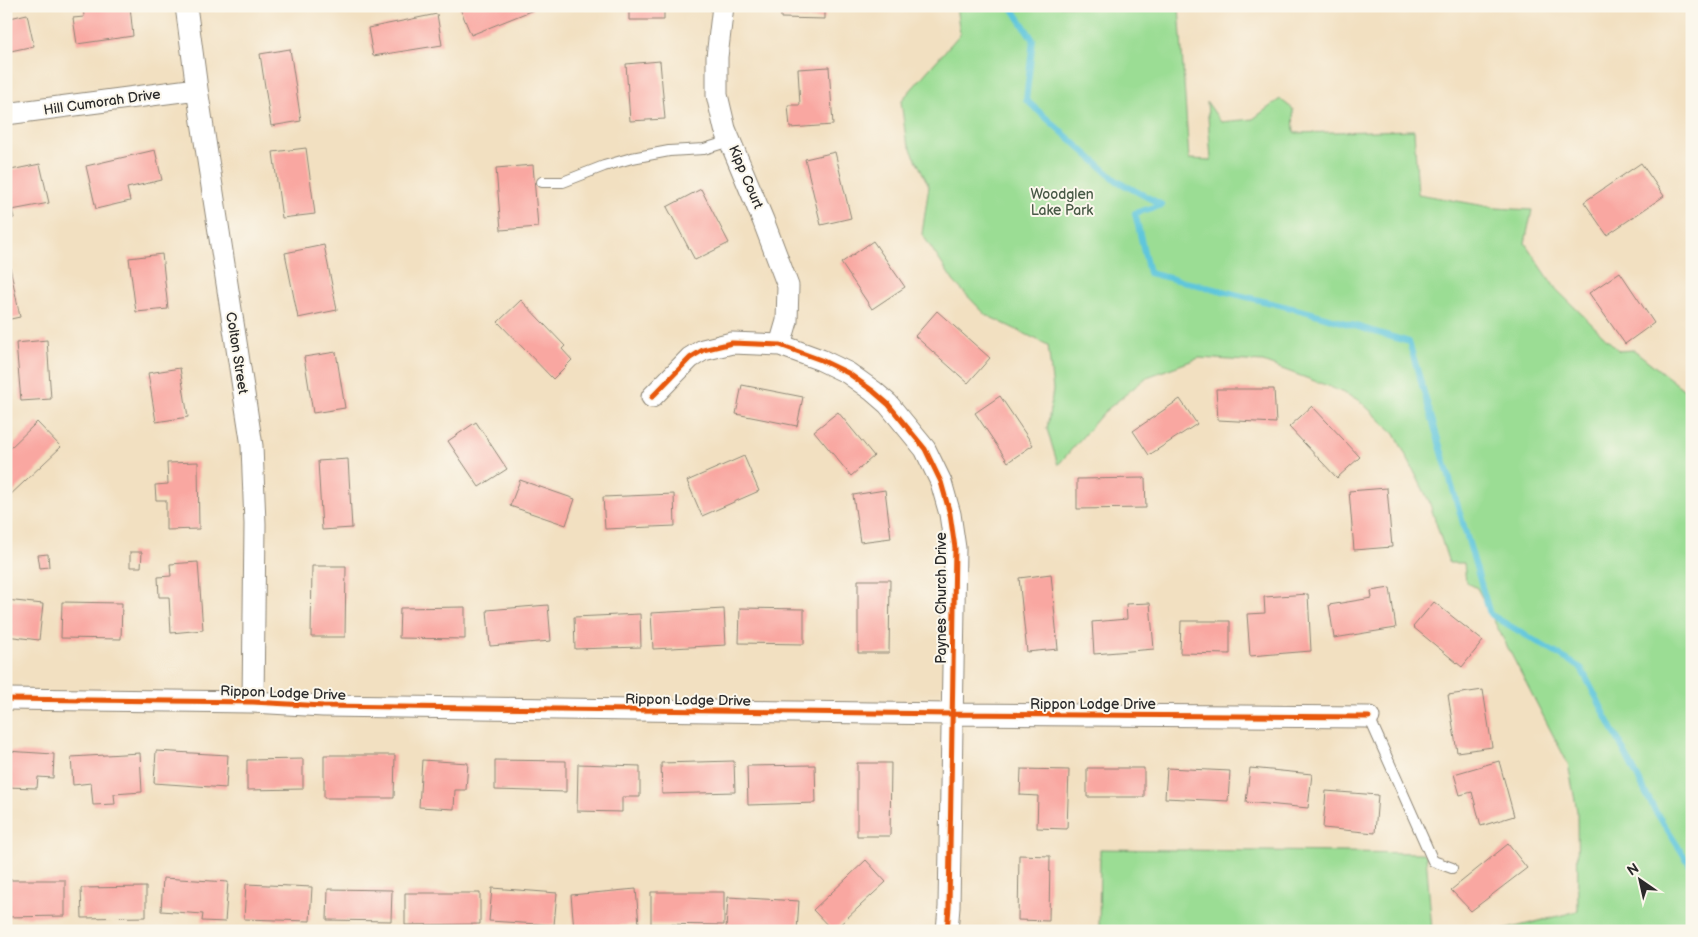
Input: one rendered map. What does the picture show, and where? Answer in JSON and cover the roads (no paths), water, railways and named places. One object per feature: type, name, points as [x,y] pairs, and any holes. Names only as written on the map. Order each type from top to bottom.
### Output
[{"type":"street","name":"Colton Street","points":[[186,6],[252,446],[255,524],[253,702]]},
{"type":"street","name":"Kipp Court","points":[[723,6],[717,57],[717,95],[725,129],[764,220],[788,286],[787,321],[780,345]]},
{"type":"street","name":"Hill Cumorah Drive","points":[[6,114],[197,89]]},
{"type":"street","name":"Paynes Church Drive","points":[[652,397],[690,358],[704,350],[732,343],[780,345],[821,360],[848,374],[873,391],[888,404],[924,449],[941,482],[950,514],[955,548],[949,907],[946,931]]},
{"type":"street","name":"Rippon Lodge Drive","points":[[6,699],[253,702],[323,706],[1369,717]]},
{"type":"lane","points":[[542,182],[563,182],[604,166],[632,158],[669,151],[704,148],[730,141]]},
{"type":"lane","points":[[1369,717],[1433,861],[1452,868]]},
{"type":"waterway","points":[[1011,6],[1033,40],[1026,100],[1117,181],[1162,205],[1135,213],[1149,273],[1308,312],[1409,342],[1490,614],[1581,668],[1654,809],[1692,868]]},
{"type":"park label","name":"Woodglen Lake Park","points":[[1062,202]]}]
